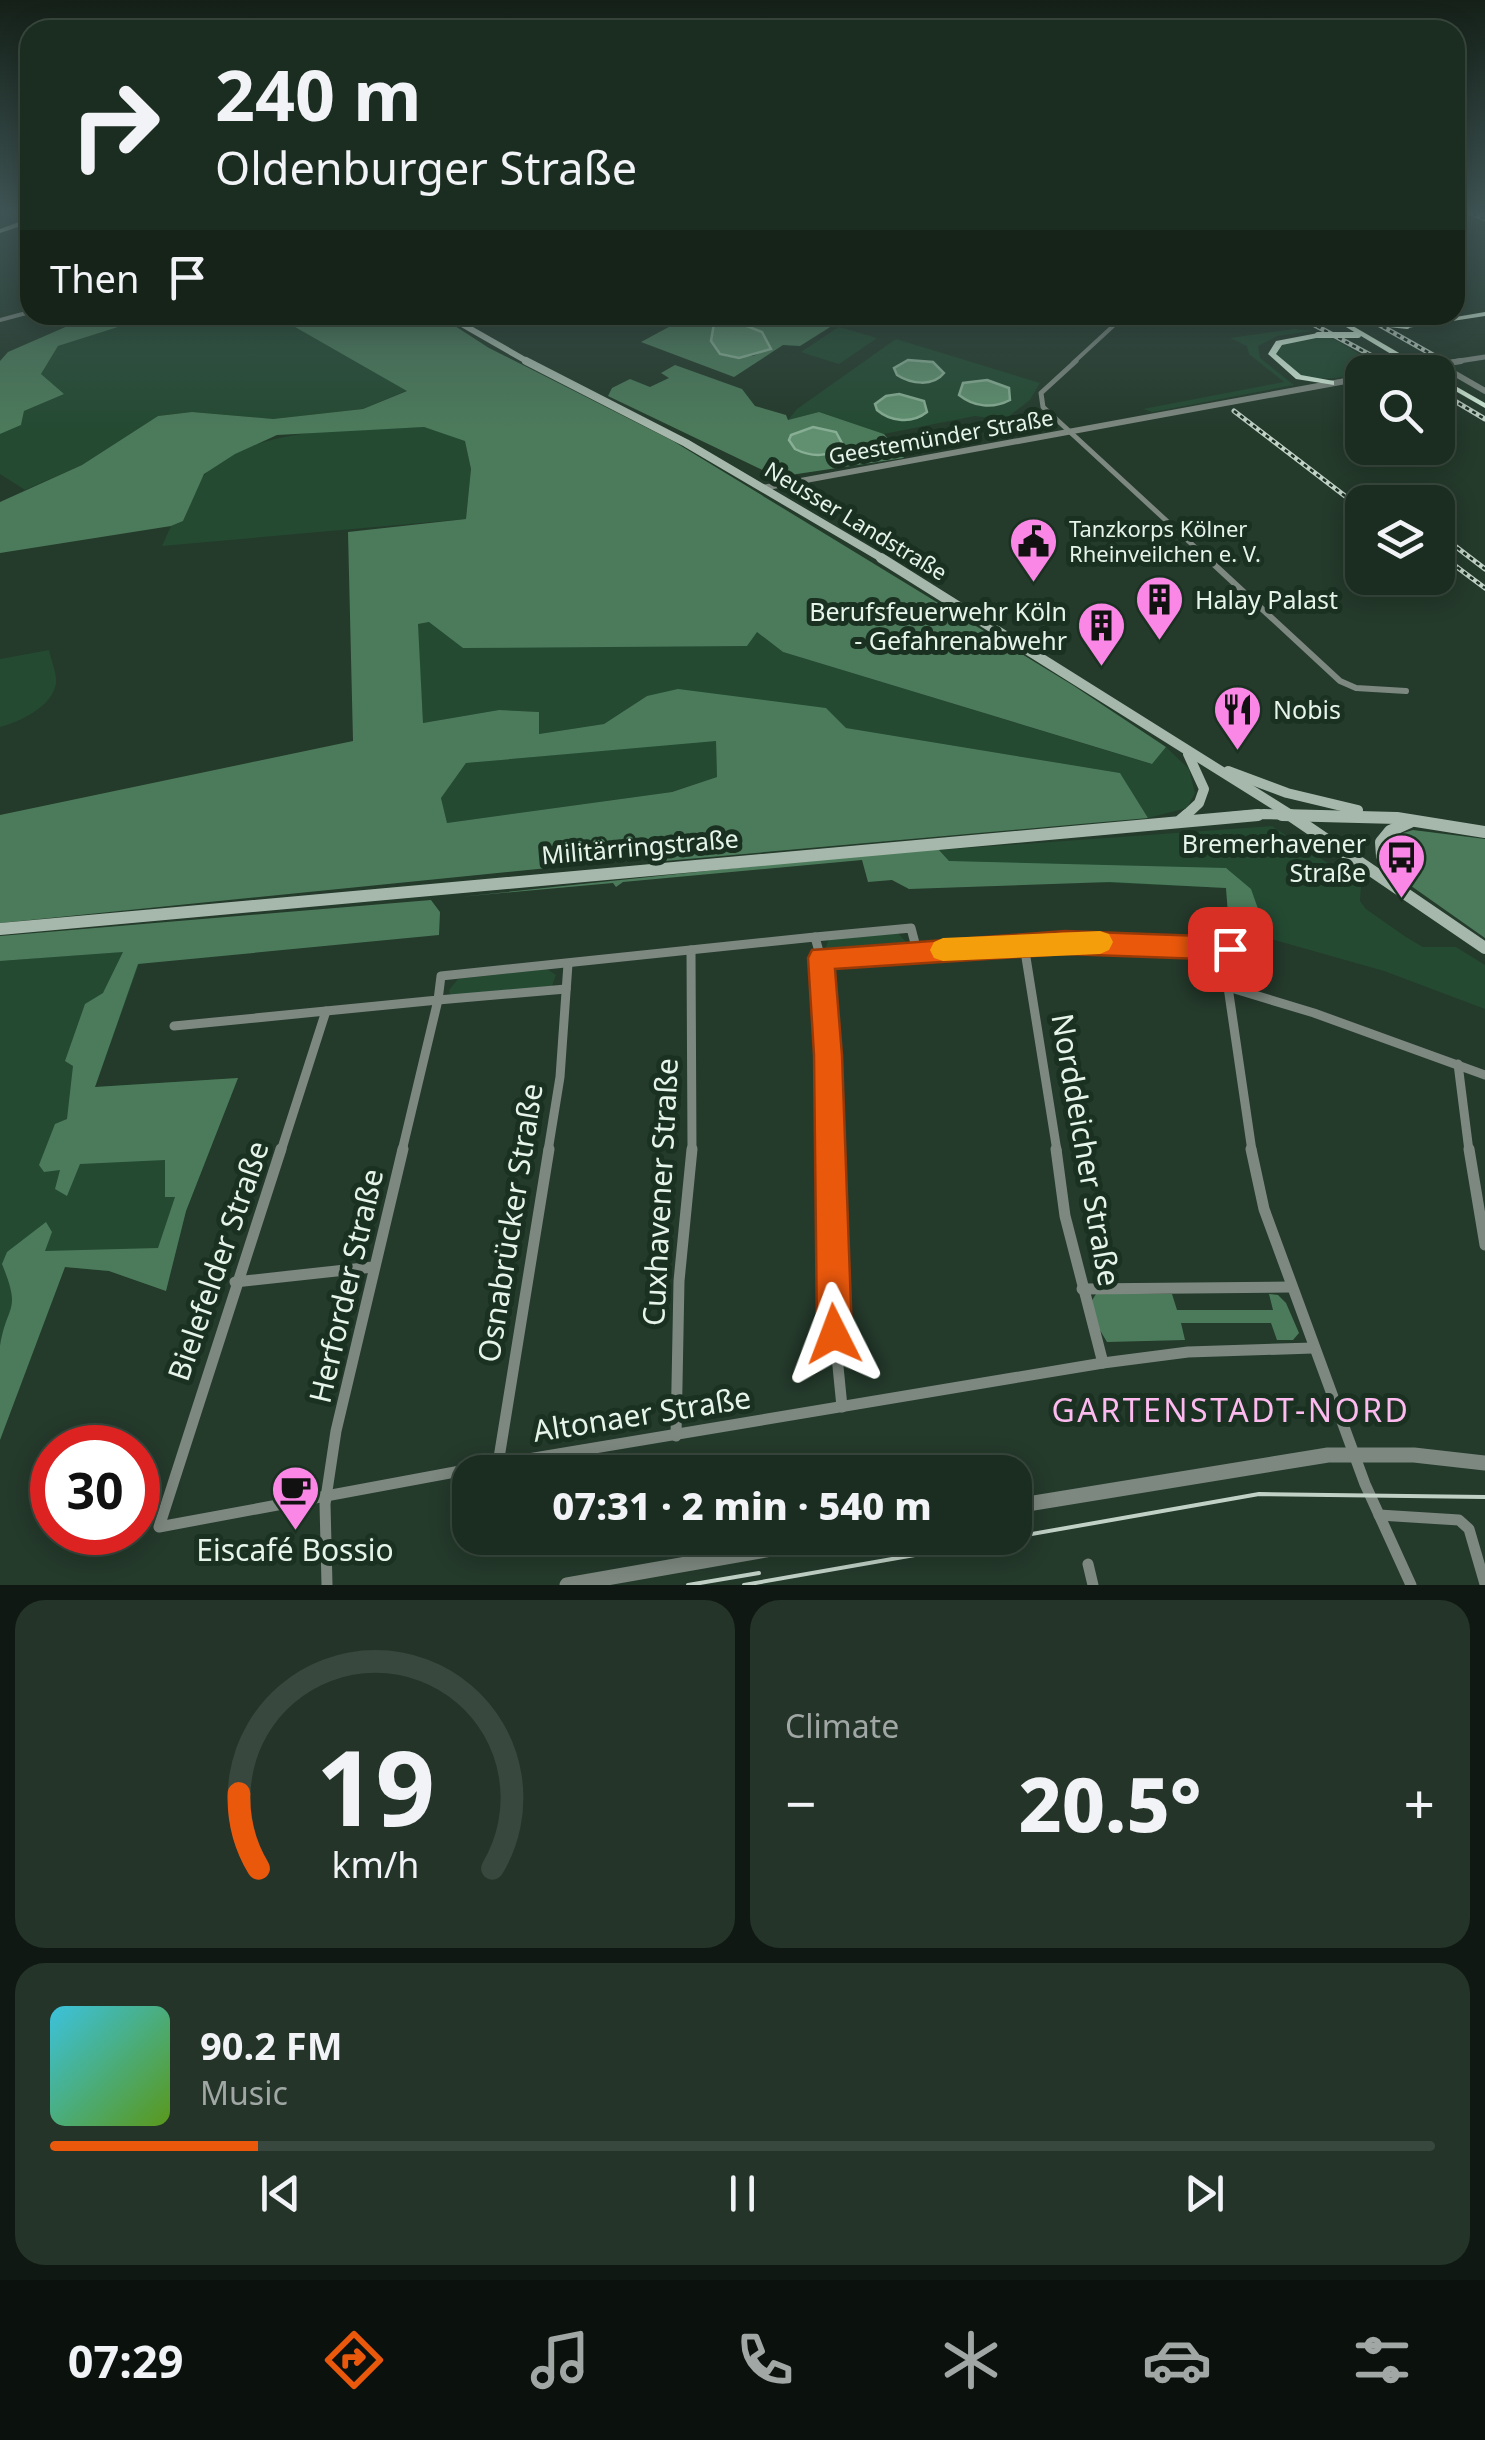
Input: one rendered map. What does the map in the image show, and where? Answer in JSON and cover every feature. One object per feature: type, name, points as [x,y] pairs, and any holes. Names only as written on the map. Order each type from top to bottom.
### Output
[{"type":"highway","points":[[1309,388],[1274,360],[1274,348],[1288,340],[1317,334],[1330,325]]},
{"type":"highway","points":[[1348,325],[1400,354]]},
{"type":"highway","points":[[1399,325],[1414,325]]},
{"type":"highway","points":[[1400,354],[1390,338],[1408,326]]},
{"type":"highway","points":[[1309,388],[1274,366],[1264,353],[1274,341],[1317,334],[1358,335],[1400,354]]},
{"type":"highway","points":[[1298,378],[1331,383]]},
{"type":"highway","points":[[1455,385],[1485,403]]},
{"type":"main road","name":"Neusser Landstraße","points":[[462,325],[757,485],[1034,652],[1485,948]]},
{"type":"main road","points":[[1181,820],[1199,806],[1205,792],[1204,780],[1185,749]]},
{"type":"main road","points":[[1208,763],[1287,793],[1397,818]]},
{"type":"main road","points":[[1284,813],[1397,818],[1485,832]]},
{"type":"main road","name":"Militärringstraße","points":[[0,929],[1284,813]]},
{"type":"main road","points":[[1410,897],[1387,869],[1381,842],[1390,831],[1414,820]]},
{"type":"street","points":[[1067,432],[1043,407],[1039,397],[1113,325]]},
{"type":"street","points":[[1455,364],[1485,357]]},
{"type":"street","points":[[1455,380],[1485,391]]},
{"type":"street","name":"Geestemünder Straße","points":[[757,485],[1345,381]]},
{"type":"street","name":"Geestemünder Straße","points":[[1067,432],[1340,682],[1356,688],[1406,692]]},
{"type":"street","points":[[776,497],[780,483]]},
{"type":"street","points":[[438,1000],[441,976],[691,950],[911,928],[917,951]]},
{"type":"street","points":[[815,938],[821,958],[828,1055],[832,1298],[842,1407]]},
{"type":"street","points":[[821,958],[1111,942],[1230,949]]},
{"type":"street","name":"Norddeicher Straße","points":[[1024,945],[1042,1040],[1065,1216],[1103,1362]]},
{"type":"street","points":[[1215,948],[1228,988],[1254,1170],[1313,1348],[1379,1516],[1411,1585]]},
{"type":"street","name":"Cuxhavener Straße","points":[[676,1436],[680,1281],[692,1148],[691,950]]},
{"type":"street","name":"Osnabrücker Straße","points":[[499,1455],[560,1077],[568,964]]},
{"type":"street","points":[[174,1026],[566,988]]},
{"type":"street","points":[[1228,988],[1485,1075]]},
{"type":"street","name":"Herforder Straße","points":[[327,1585],[325,1496],[373,1266],[413,1123],[438,1000]]},
{"type":"street","name":"Bielefelder Straße","points":[[160,1524],[326,1010]]},
{"type":"street","points":[[1458,1064],[1476,1212],[1485,1245]]},
{"type":"street","points":[[235,1282],[373,1266]]},
{"type":"street","points":[[1082,1289],[1290,1287]]},
{"type":"street","name":"Altonaer Straße","points":[[555,1455],[963,1390],[1103,1362],[1188,1352],[1313,1348]]},
{"type":"street","points":[[1032,1503],[1248,1465],[1355,1454],[1485,1463]]},
{"type":"street","name":"Altonaer Straße","points":[[160,1527],[452,1473]]},
{"type":"street","points":[[1379,1516],[1460,1520],[1469,1529],[1485,1584]]},
{"type":"street","points":[[568,1585],[738,1555]]},
{"type":"street","points":[[1088,1564],[1094,1585]]},
{"type":"shaded area","points":[[70,325],[124,325],[58,346],[41,374],[64,394],[24,411],[21,425],[0,434],[0,361],[8,352]]},
{"type":"shaded area","points":[[124,325],[292,325],[408,390],[363,409],[273,419],[192,412],[158,416],[82,465],[25,490],[0,474],[0,434],[21,425],[24,411],[63,394],[41,374],[58,346]]},
{"type":"shaded area","points":[[292,325],[453,325],[489,348],[673,441],[1074,686],[1166,747],[1152,764],[783,652],[757,632],[747,646],[463,648],[429,622],[418,624],[423,723],[499,710],[539,712],[539,734],[604,724],[647,696],[678,689],[826,708],[846,728],[1120,773],[1148,818],[665,861],[637,859],[0,923],[0,815],[353,741],[348,532],[466,519],[471,469],[465,441],[424,427],[277,435],[235,454],[204,474],[183,521],[0,553],[0,502],[82,465],[158,416],[192,412],[273,419],[363,409],[407,391]],"holes":[[[716,741],[717,777],[672,792],[447,823],[441,798],[466,763]]]},
{"type":"shaded area","points":[[672,325],[714,325],[711,341],[728,357],[753,356],[771,348],[719,325],[833,325],[800,346],[783,345],[734,377],[641,342]]},
{"type":"shaded area","points":[[714,325],[744,325],[762,332],[771,349],[739,358],[720,354],[711,341]]},
{"type":"shaded area","points":[[839,327],[877,338],[839,364],[801,352]]},
{"type":"shaded area","points":[[1294,329],[1312,331],[1277,336],[1258,346],[1260,358],[1294,385],[1153,412],[1143,409],[1284,382],[1249,354],[1247,346],[1230,338]]},
{"type":"shaded area","points":[[1332,338],[1361,355],[1345,355],[1345,376],[1309,377],[1284,365],[1276,352],[1283,343]]},
{"type":"shaded area","points":[[896,339],[1040,383],[1030,400],[1004,420],[975,416],[884,434],[819,412],[788,420],[797,409]]},
{"type":"shaded area","points":[[908,360],[933,362],[944,373],[922,383],[897,375],[894,368]]},
{"type":"shaded area","points":[[675,365],[742,389],[755,406],[786,415],[788,420],[819,412],[884,434],[904,458],[777,477],[608,396],[612,388],[630,379],[650,387],[669,378],[661,373]]},
{"type":"shaded area","points":[[987,380],[1009,388],[1010,400],[984,405],[959,395],[963,383]]},
{"type":"shaded area","points":[[899,394],[924,401],[927,412],[902,420],[877,410],[875,404],[886,396]]},
{"type":"shaded area","points":[[424,427],[465,440],[471,469],[466,519],[162,546],[171,526],[183,521],[203,477],[229,456],[254,445],[310,433]]},
{"type":"shaded area","points":[[813,427],[836,432],[843,445],[820,455],[795,449],[789,440],[791,435]]},
{"type":"shaded area","points":[[417,624],[696,646],[747,646],[756,631],[783,652],[1151,764],[1166,747],[1189,769],[1195,793],[1187,808],[1148,818],[1120,773],[846,728],[826,708],[647,696],[604,724],[538,734],[538,712],[499,710],[423,723]]},
{"type":"shaded area","points":[[49,650],[56,679],[49,699],[26,717],[0,727],[0,659]]},
{"type":"shaded area","points":[[716,740],[717,777],[671,792],[447,823],[441,798],[466,763]]},
{"type":"shaded area","points":[[1272,826],[1361,885],[1360,901],[1366,909],[1406,937],[1423,947],[1456,947],[1485,965],[1485,1009],[1384,971],[1229,927],[1226,888],[962,876],[939,850]]},
{"type":"shaded area","points":[[1413,830],[1485,839],[1485,938],[1397,876],[1387,856],[1393,836]]},
{"type":"shaded area","points":[[926,848],[939,850],[949,861],[1226,868],[1251,889],[1268,937],[1229,927],[1226,888],[1110,882],[909,889],[892,880],[868,882],[862,860],[623,882],[616,887],[613,883],[459,897]]},
{"type":"shaded area","points":[[431,900],[440,912],[439,935],[138,964],[95,1087],[238,1078],[186,1211],[166,1291],[109,1271],[65,1267],[0,1440],[0,1346],[12,1300],[2,1264],[7,1252],[46,1222],[52,1232],[45,1251],[158,1248],[175,1197],[165,1197],[165,1160],[80,1164],[67,1196],[55,1189],[60,1170],[44,1172],[39,1165],[55,1124],[67,1119],[73,1066],[65,1061],[85,1004],[103,993],[123,952],[0,961],[0,936]]},
{"type":"shaded area","points":[[896,931],[906,942],[900,950],[833,955],[825,949],[829,939]]},
{"type":"shaded area","points":[[144,950],[95,1087],[238,1078],[186,1211],[166,1291],[109,1271],[65,1267],[0,1440],[0,961]]},
{"type":"shaded area","points":[[547,969],[556,975],[552,986],[450,995],[449,990],[458,979]]},
{"type":"shaded area","points":[[1096,1294],[1172,1294],[1177,1310],[1273,1310],[1269,1294],[1278,1295],[1286,1303],[1299,1333],[1293,1340],[1277,1340],[1271,1323],[1181,1323],[1185,1340],[1107,1342],[1091,1302]]},
{"type":"tram line","points":[[1032,1534],[1259,1494],[1485,1497]]},
{"type":"tram line","points":[[744,1585],[915,1555]]},
{"type":"tram line","points":[[688,1585],[759,1573]]},
{"type":"railway","points":[[1315,325],[1370,355]]},
{"type":"railway","points":[[1380,325],[1433,355]]},
{"type":"railway","points":[[1455,401],[1485,419]]},
{"type":"railway","points":[[1234,411],[1345,496]]},
{"type":"railway","points":[[1455,546],[1485,569]]},
{"type":"railway","points":[[1455,566],[1485,588]]},
{"type":"slow traffic","points":[[943,950],[1100,942]]},
{"type":"place","name":"Tanzkorps Kölner Rheinveilchen e. V.","points":[[1034,584]]},
{"type":"place","name":"Halay Palast","points":[[1160,642]]},
{"type":"place","name":"Berufsfeuerwehr Köln - Gefahrenabwehr","points":[[1102,668]]},
{"type":"place","name":"Nobis","points":[[1238,752]]},
{"type":"place","name":"Bremerhavener Straße","points":[[1401,900]]},
{"type":"place","name":"Eiscafé Bossio","points":[[295,1532]]},
{"type":"district","name":"GARTENSTADT-NORD","points":[[1231,1411]]},
{"type":"route","points":[[834,1334],[828,1055],[821,958],[1065,942],[1230,949]]}]
